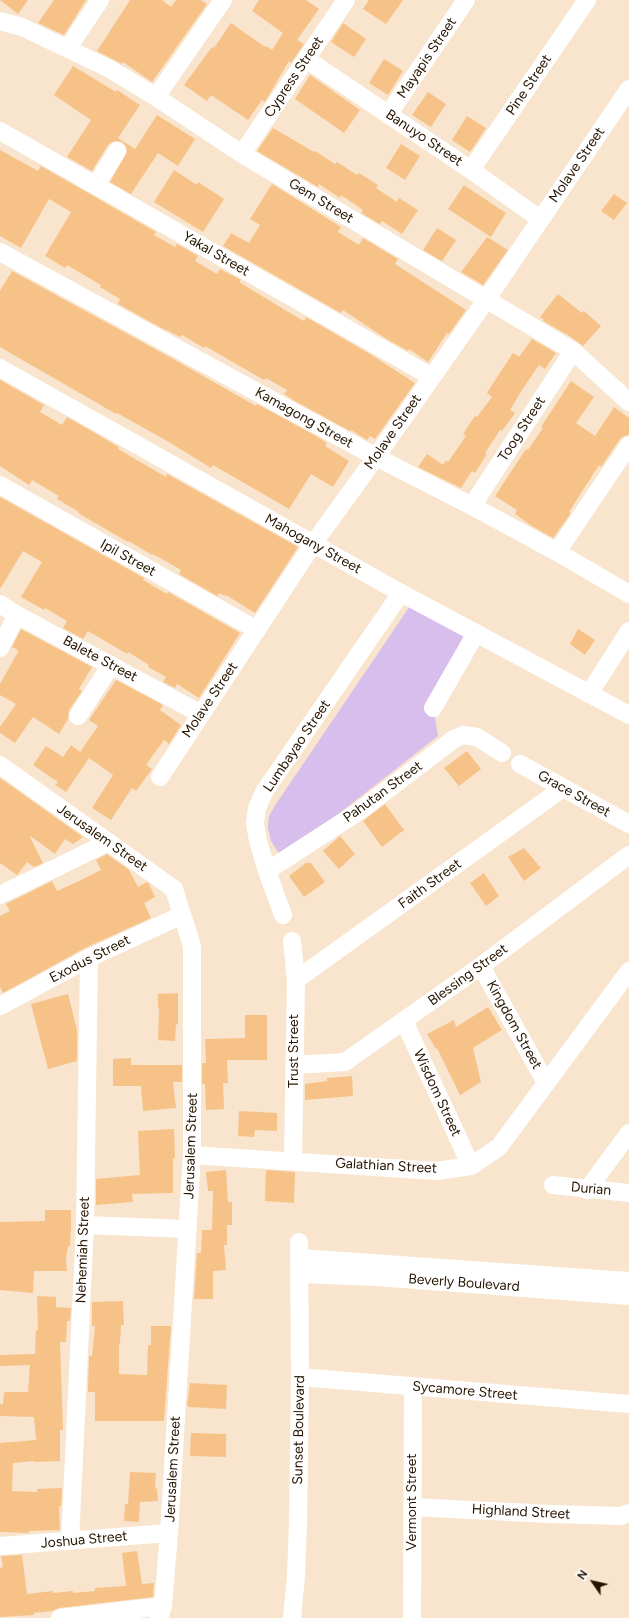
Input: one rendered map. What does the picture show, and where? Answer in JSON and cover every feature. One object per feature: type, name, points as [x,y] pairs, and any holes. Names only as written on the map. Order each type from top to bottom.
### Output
[{"type":"street","points":[[68,48],[100,0]]},
{"type":"street","points":[[156,97],[223,0]]},
{"type":"street","name":"Cypress Street","points":[[242,154],[346,0]]},
{"type":"street","name":"Mayapis Street","points":[[388,115],[466,0]]},
{"type":"street","name":"Pine Street","points":[[471,170],[587,0]]},
{"type":"street","name":"Gem Street","points":[[0,20],[22,27],[110,69],[156,97],[242,154],[573,351],[629,402]]},
{"type":"street","name":"Banuyo Street","points":[[306,59],[471,170],[540,219]]},
{"type":"street","name":"Molave Street","points":[[160,777],[313,544],[486,300],[629,89]]},
{"type":"street","name":"Yakal Street","points":[[0,131],[432,377]]},
{"type":"street","points":[[96,185],[117,151]]},
{"type":"street","name":"Kamagong Street","points":[[0,252],[376,457],[472,506],[557,552],[629,594]]},
{"type":"street","name":"Toog Street","points":[[472,506],[573,351]]},
{"type":"street","name":"Mahogany Street","points":[[0,368],[401,593],[629,715]]},
{"type":"street","points":[[557,552],[629,445]]},
{"type":"street","name":"Ipil Street","points":[[0,485],[257,630]]},
{"type":"street","name":"Lumbayao Street","points":[[283,915],[267,871],[255,822],[257,808],[264,792],[401,593]]},
{"type":"street","name":"Balete Street","points":[[0,604],[17,615],[201,714]]},
{"type":"street","points":[[0,648],[17,615]]},
{"type":"street","points":[[589,694],[629,631]]},
{"type":"street","points":[[433,708],[476,633]]},
{"type":"street","points":[[78,716],[112,665]]},
{"type":"street","name":"Pahutan Street","points":[[267,871],[358,812],[454,739],[464,736],[477,737],[502,753]]},
{"type":"street","name":"Grace Street","points":[[520,764],[629,824]]},
{"type":"street","name":"Jerusalem Street","points":[[0,765],[174,889],[192,946],[192,1155],[169,1533],[161,1612]]},
{"type":"street","name":"Faith Street","points":[[296,980],[564,788]]},
{"type":"street","points":[[3,890],[109,842]]},
{"type":"street","name":"Blessing Street","points":[[294,1065],[345,1062],[481,966],[629,855]]},
{"type":"street","name":"Exodus Street","points":[[0,1006],[89,958],[182,915]]},
{"type":"street","name":"Trust Street","points":[[292,941],[296,980],[293,1160]]},
{"type":"street","name":"Nehemiah Street","points":[[70,1541],[84,1225],[89,958]]},
{"type":"street","name":"Kingdom Street","points":[[481,966],[546,1083]]},
{"type":"street","name":"Galathian Street","points":[[192,1155],[293,1160],[436,1171],[471,1166],[499,1147],[629,971]]},
{"type":"street","name":"Wisdom Street","points":[[404,1021],[471,1166]]},
{"type":"street","points":[[588,1190],[629,1133]]},
{"type":"street","name":"Durian","points":[[553,1185],[588,1190],[629,1193]]},
{"type":"street","points":[[84,1225],[188,1229]]},
{"type":"street","name":"Beverly Boulevard","points":[[300,1258],[629,1280]]},
{"type":"street","name":"Beverly Boulevard","points":[[300,1258],[377,1277],[629,1296]]},
{"type":"street","name":"Sunset Boulevard","points":[[292,1618],[296,1577],[300,1377],[300,1258]]},
{"type":"street","name":"Sycamore Street","points":[[300,1377],[629,1404]]},
{"type":"street","name":"Vermont Street","points":[[412,1618],[413,1386]]},
{"type":"street","name":"Highland Street","points":[[412,1507],[621,1516],[629,1513]]},
{"type":"street","name":"Joshua Street","points":[[0,1546],[169,1533]]},
{"type":"street","points":[[60,1618],[161,1612]]},
{"type":"shaded area","points":[[412,603],[477,637],[434,711],[438,736],[282,858],[271,841],[268,828],[269,816]]},
{"type":"building","points":[[0,0],[28,0],[18,14]]},
{"type":"building","points":[[54,0],[86,0],[64,35],[38,23]]},
{"type":"building","points":[[130,0],[162,0],[171,7],[176,0],[201,0],[207,4],[152,82],[123,62],[122,64],[97,51]]},
{"type":"building","points":[[259,0],[306,0],[319,9],[297,40],[304,44],[291,63],[289,61],[265,102],[262,100],[248,120],[211,95],[207,101],[184,85],[212,47],[214,48],[231,23],[265,47],[266,46],[272,50],[283,33],[252,11]]},
{"type":"building","points":[[369,0],[403,0],[386,24],[363,9]]},
{"type":"building","points":[[343,23],[366,39],[354,57],[331,42]]},
{"type":"building","points":[[384,59],[403,71],[388,95],[369,83]]},
{"type":"building","points":[[73,66],[116,92],[117,90],[140,105],[118,138],[135,149],[157,115],[195,139],[178,166],[158,153],[131,194],[110,182],[127,152],[126,146],[122,142],[112,142],[108,145],[92,171],[67,157],[91,120],[54,95]]},
{"type":"building","points":[[310,75],[360,110],[344,133],[295,99]]},
{"type":"building","points":[[428,92],[446,104],[431,127],[412,115]]},
{"type":"building","points":[[467,116],[486,128],[470,152],[452,140]]},
{"type":"building","points":[[273,128],[335,164],[337,162],[357,175],[359,173],[378,185],[376,188],[397,202],[399,198],[418,210],[402,234],[382,221],[380,224],[361,213],[363,210],[341,195],[340,198],[319,184],[318,187],[257,151]]},
{"type":"building","points":[[401,144],[420,156],[405,180],[386,168]]},
{"type":"building","points":[[0,150],[38,171],[41,166],[156,232],[154,235],[175,247],[177,244],[198,256],[195,261],[217,274],[220,269],[241,280],[239,282],[290,313],[304,321],[306,317],[370,354],[415,383],[375,439],[370,436],[367,440],[295,401],[284,394],[287,390],[266,378],[264,380],[205,346],[204,348],[182,335],[180,337],[167,331],[118,304],[120,299],[100,287],[101,285],[67,265],[65,268],[45,256],[71,212],[49,199],[21,248],[0,236]]},
{"type":"building","points":[[174,170],[197,185],[198,182],[224,199],[203,232],[154,202]]},
{"type":"building","points":[[272,184],[341,227],[338,232],[359,245],[363,238],[398,259],[395,264],[466,310],[449,334],[447,333],[428,362],[409,349],[408,351],[385,338],[343,310],[341,313],[223,246],[231,233],[249,243],[260,225],[250,219]]},
{"type":"building","points":[[464,185],[506,213],[491,237],[448,209]]},
{"type":"building","points":[[614,194],[627,203],[614,220],[601,211]]},
{"type":"building","points":[[437,228],[456,240],[442,261],[423,250]]},
{"type":"building","points":[[487,237],[508,250],[483,285],[461,272]]},
{"type":"building","points":[[12,271],[256,406],[257,404],[327,443],[325,446],[349,461],[333,487],[311,474],[289,509],[213,465],[211,468],[169,442],[117,413],[116,414],[0,347],[0,291]]},
{"type":"building","points":[[558,294],[582,313],[584,311],[601,326],[583,346],[568,335],[543,321],[544,320],[540,317]]},
{"type":"building","points":[[532,339],[556,353],[545,369],[539,365],[522,390],[510,410],[515,413],[502,431],[500,430],[485,453],[487,454],[475,473],[472,471],[461,488],[418,467],[427,454],[443,465],[446,460],[448,462],[466,436],[463,434],[475,416],[477,417],[492,397],[487,393],[513,353],[519,357]]},
{"type":"building","points":[[0,380],[44,405],[40,412],[62,425],[67,417],[119,447],[118,449],[166,477],[167,474],[298,547],[255,613],[226,595],[225,596],[219,593],[217,596],[179,574],[181,570],[78,513],[79,512],[57,499],[59,496],[32,480],[29,485],[0,466]]},
{"type":"building","points":[[571,381],[594,397],[576,423],[595,436],[614,407],[629,418],[629,435],[620,439],[601,467],[599,465],[569,512],[571,513],[553,538],[515,514],[517,510],[495,496],[526,449],[528,450],[543,428],[541,427]]},
{"type":"building","points":[[0,497],[144,578],[143,580],[167,594],[168,592],[240,633],[199,698],[177,684],[175,688],[163,682],[166,677],[148,667],[149,665],[88,631],[83,639],[63,628],[67,621],[45,608],[44,610],[21,597],[42,562],[23,551],[0,589]]},
{"type":"building","points":[[21,629],[92,667],[79,689],[82,691],[69,710],[68,719],[59,734],[33,717],[15,743],[0,733],[0,727],[16,704],[0,695],[0,684],[18,652],[18,650],[12,647]]},
{"type":"building","points":[[578,629],[595,640],[585,655],[570,644]]},
{"type":"building","points":[[116,680],[163,705],[160,710],[181,725],[169,744],[164,740],[146,765],[152,769],[136,791],[132,788],[111,820],[92,808],[113,775],[89,758],[66,792],[55,785],[58,782],[33,765],[46,746],[63,757],[71,745],[80,752],[98,726],[89,720]]},
{"type":"building","points":[[467,751],[481,769],[459,786],[444,768]]},
{"type":"building","points":[[0,778],[83,837],[73,844],[65,839],[55,854],[29,835],[43,863],[34,867],[27,862],[17,875],[0,863]]},
{"type":"building","points":[[385,804],[404,830],[382,847],[363,821]]},
{"type":"building","points":[[340,836],[355,854],[339,869],[323,851]]},
{"type":"building","points":[[524,848],[541,868],[524,881],[508,857]]},
{"type":"building","points":[[107,854],[129,870],[138,887],[147,882],[149,884],[155,897],[144,903],[151,918],[85,948],[3,993],[0,987],[0,916],[10,911],[6,904],[52,881],[57,891],[79,881],[101,870],[96,860]]},
{"type":"building","points":[[306,863],[311,863],[325,882],[304,897],[289,876]]},
{"type":"building","points":[[484,873],[499,896],[486,906],[470,883]]},
{"type":"building","points":[[178,993],[178,1025],[176,1024],[175,1041],[158,1040],[158,994]]},
{"type":"building","points":[[68,994],[77,1030],[77,1061],[48,1069],[31,1004]]},
{"type":"building","points":[[488,1007],[502,1030],[473,1048],[481,1082],[460,1095],[437,1048],[436,1049],[427,1034],[454,1020],[456,1027]]},
{"type":"building","points":[[245,1015],[267,1015],[267,1060],[227,1060],[228,1083],[223,1083],[224,1109],[206,1110],[205,1084],[202,1084],[202,1063],[206,1063],[205,1039],[245,1038]]},
{"type":"building","points":[[131,1058],[131,1065],[182,1065],[182,1082],[173,1082],[176,1108],[143,1111],[141,1086],[113,1086],[113,1059]]},
{"type":"building","points":[[352,1076],[353,1096],[305,1100],[305,1084],[327,1081],[327,1078]]},
{"type":"building","points":[[239,1111],[277,1113],[277,1131],[255,1130],[254,1137],[238,1136]]},
{"type":"building","points":[[174,1129],[175,1158],[173,1158],[173,1193],[132,1194],[133,1202],[96,1205],[96,1179],[140,1175],[138,1131]]},
{"type":"building","points":[[226,1170],[228,1202],[232,1202],[232,1225],[227,1225],[227,1245],[224,1245],[226,1270],[213,1271],[213,1299],[194,1299],[197,1253],[201,1253],[202,1230],[212,1230],[213,1191],[208,1191],[206,1172]]},
{"type":"building","points":[[266,1170],[295,1172],[294,1203],[265,1201]]},
{"type":"building","points":[[45,1210],[71,1210],[70,1246],[68,1246],[66,1258],[67,1271],[34,1271],[33,1293],[0,1290],[0,1222],[45,1221]]},
{"type":"building","points":[[37,1296],[56,1297],[56,1307],[71,1308],[70,1321],[67,1321],[66,1342],[60,1342],[63,1430],[60,1430],[60,1461],[13,1463],[12,1491],[37,1492],[37,1489],[62,1488],[61,1506],[59,1506],[60,1530],[29,1531],[28,1533],[0,1532],[0,1443],[36,1440],[34,1417],[0,1416],[0,1404],[3,1404],[4,1392],[28,1392],[30,1365],[0,1366],[0,1355],[35,1354],[36,1330],[38,1330]]},
{"type":"building","points":[[123,1301],[124,1325],[121,1325],[119,1344],[119,1374],[147,1375],[148,1345],[151,1345],[151,1326],[171,1326],[164,1421],[95,1421],[95,1392],[88,1392],[89,1356],[92,1356],[95,1326],[92,1326],[92,1302]]},
{"type":"building","points":[[190,1383],[227,1385],[226,1409],[189,1407],[187,1405]]},
{"type":"building","points":[[191,1433],[226,1434],[226,1457],[190,1456]]},
{"type":"building","points":[[130,1472],[156,1473],[155,1489],[157,1488],[158,1501],[140,1502],[139,1522],[124,1521],[125,1504],[128,1504]]},
{"type":"building","points":[[137,1551],[142,1584],[154,1583],[153,1597],[59,1608],[52,1611],[34,1613],[34,1615],[0,1617],[0,1568],[3,1567],[1,1556],[22,1555],[27,1594],[53,1591],[53,1593],[73,1591],[73,1593],[95,1591],[95,1588],[126,1586],[122,1553]]}]
